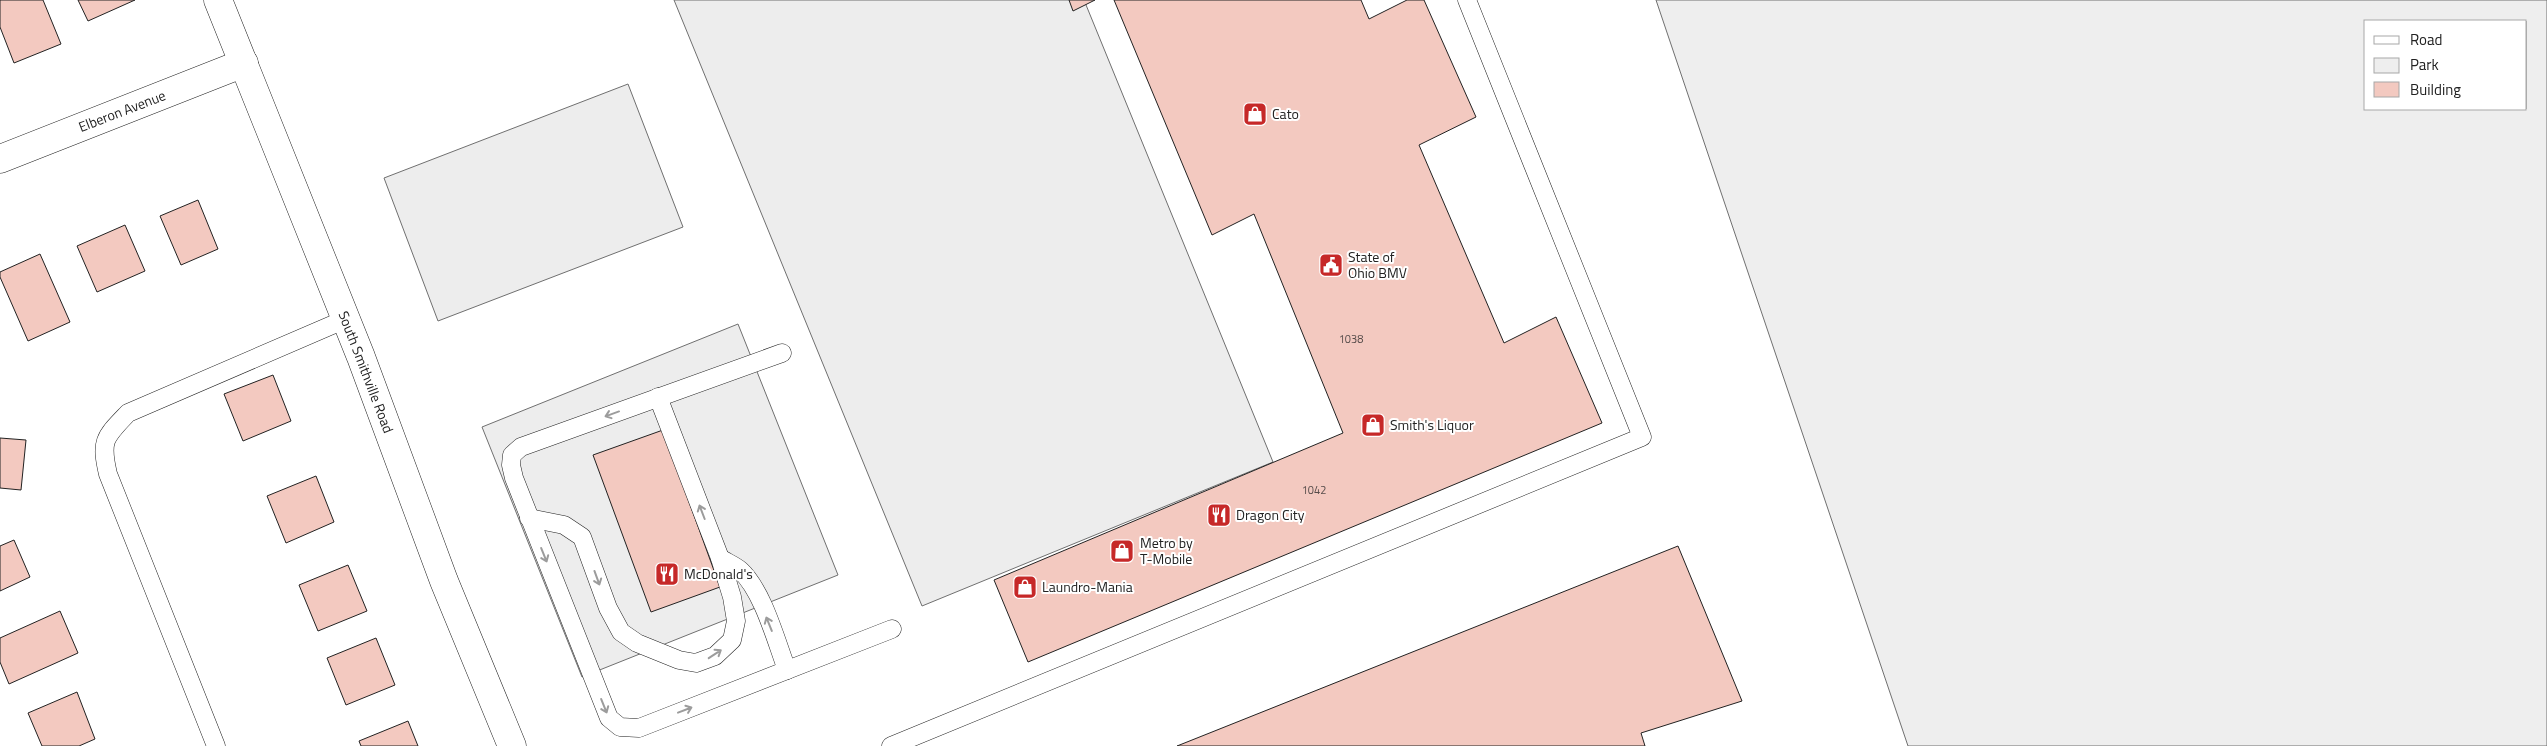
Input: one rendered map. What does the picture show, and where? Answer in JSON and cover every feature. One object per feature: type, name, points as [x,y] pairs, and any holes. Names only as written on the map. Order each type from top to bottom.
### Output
[{"type":"main road","name":"South Smithville Road","points":[[218,0],[346,319],[444,581],[512,746]]},
{"type":"main road","name":"Elberon Avenue","points":[[0,160],[244,63]]},
{"type":"lane","points":[[891,746],[1642,437],[1467,0]]},
{"type":"lane","points":[[216,746],[108,474],[102,450],[110,431],[128,412],[346,319]]},
{"type":"lane","points":[[782,353],[521,448],[512,455],[511,465],[529,518],[609,718],[620,726],[639,728],[892,629]]},
{"type":"lane","points":[[529,518],[564,525],[582,537],[608,608],[621,632],[638,643],[679,660],[696,663],[715,656],[732,640],[736,621],[732,597],[720,558],[658,397]]},
{"type":"lane","points":[[720,558],[739,570],[749,581],[761,603],[787,670]]},
{"type":"green space","points":[[1656,0],[2547,0],[2547,746],[1908,746]]},
{"type":"shaded area","points":[[674,0],[1084,0],[1273,462],[922,606]]},
{"type":"shaded area","points":[[628,84],[683,227],[438,321],[384,178]]},
{"type":"shaded area","points":[[738,324],[838,575],[582,677],[482,427]]},
{"type":"building","points":[[0,0],[43,0],[61,44],[14,63],[0,27]]},
{"type":"building","points":[[78,0],[135,0],[88,21]]},
{"type":"building","points":[[1069,0],[1095,0],[1073,11]]},
{"type":"building","points":[[1114,0],[1361,0],[1369,19],[1407,0],[1424,0],[1476,117],[1419,145],[1504,343],[1556,317],[1602,423],[1028,662],[994,580],[1343,433],[1254,214],[1212,235]]},
{"type":"building","points":[[198,200],[218,249],[181,265],[160,216]]},
{"type":"building","points":[[125,225],[145,271],[97,292],[77,246]]},
{"type":"building","points":[[40,254],[70,322],[28,341],[0,277],[0,272]]},
{"type":"building","points":[[273,375],[291,421],[243,441],[224,394]]},
{"type":"building","points":[[663,430],[720,587],[651,612],[593,455]]},
{"type":"building","points":[[0,438],[26,440],[21,490],[0,488]]},
{"type":"building","points":[[316,476],[334,522],[286,543],[267,496]]},
{"type":"building","points":[[14,540],[30,577],[0,591],[0,546]]},
{"type":"building","points":[[1678,546],[1742,701],[1641,733],[1645,746],[1177,746]]},
{"type":"building","points":[[348,565],[367,611],[318,631],[299,585]]},
{"type":"building","points":[[60,611],[78,653],[9,684],[0,662],[0,638]]},
{"type":"building","points":[[376,638],[395,685],[346,705],[327,658]]},
{"type":"building","points":[[77,692],[95,739],[79,746],[42,746],[28,713]]},
{"type":"building","points":[[408,721],[418,746],[361,746],[359,741]]},
{"type":"place","name":"Cato","points":[[1255,114]]},
{"type":"place","name":"State of Ohio BMV","points":[[1331,265]]},
{"type":"place","name":"Smith's Liquor","points":[[1373,425]]},
{"type":"place","name":"Dragon City","points":[[1219,515]]},
{"type":"place","name":"Metro by T-Mobile","points":[[1122,551]]},
{"type":"place","name":"McDonald's","points":[[667,574]]},
{"type":"place","name":"Laundro-Mania","points":[[1025,587]]}]
